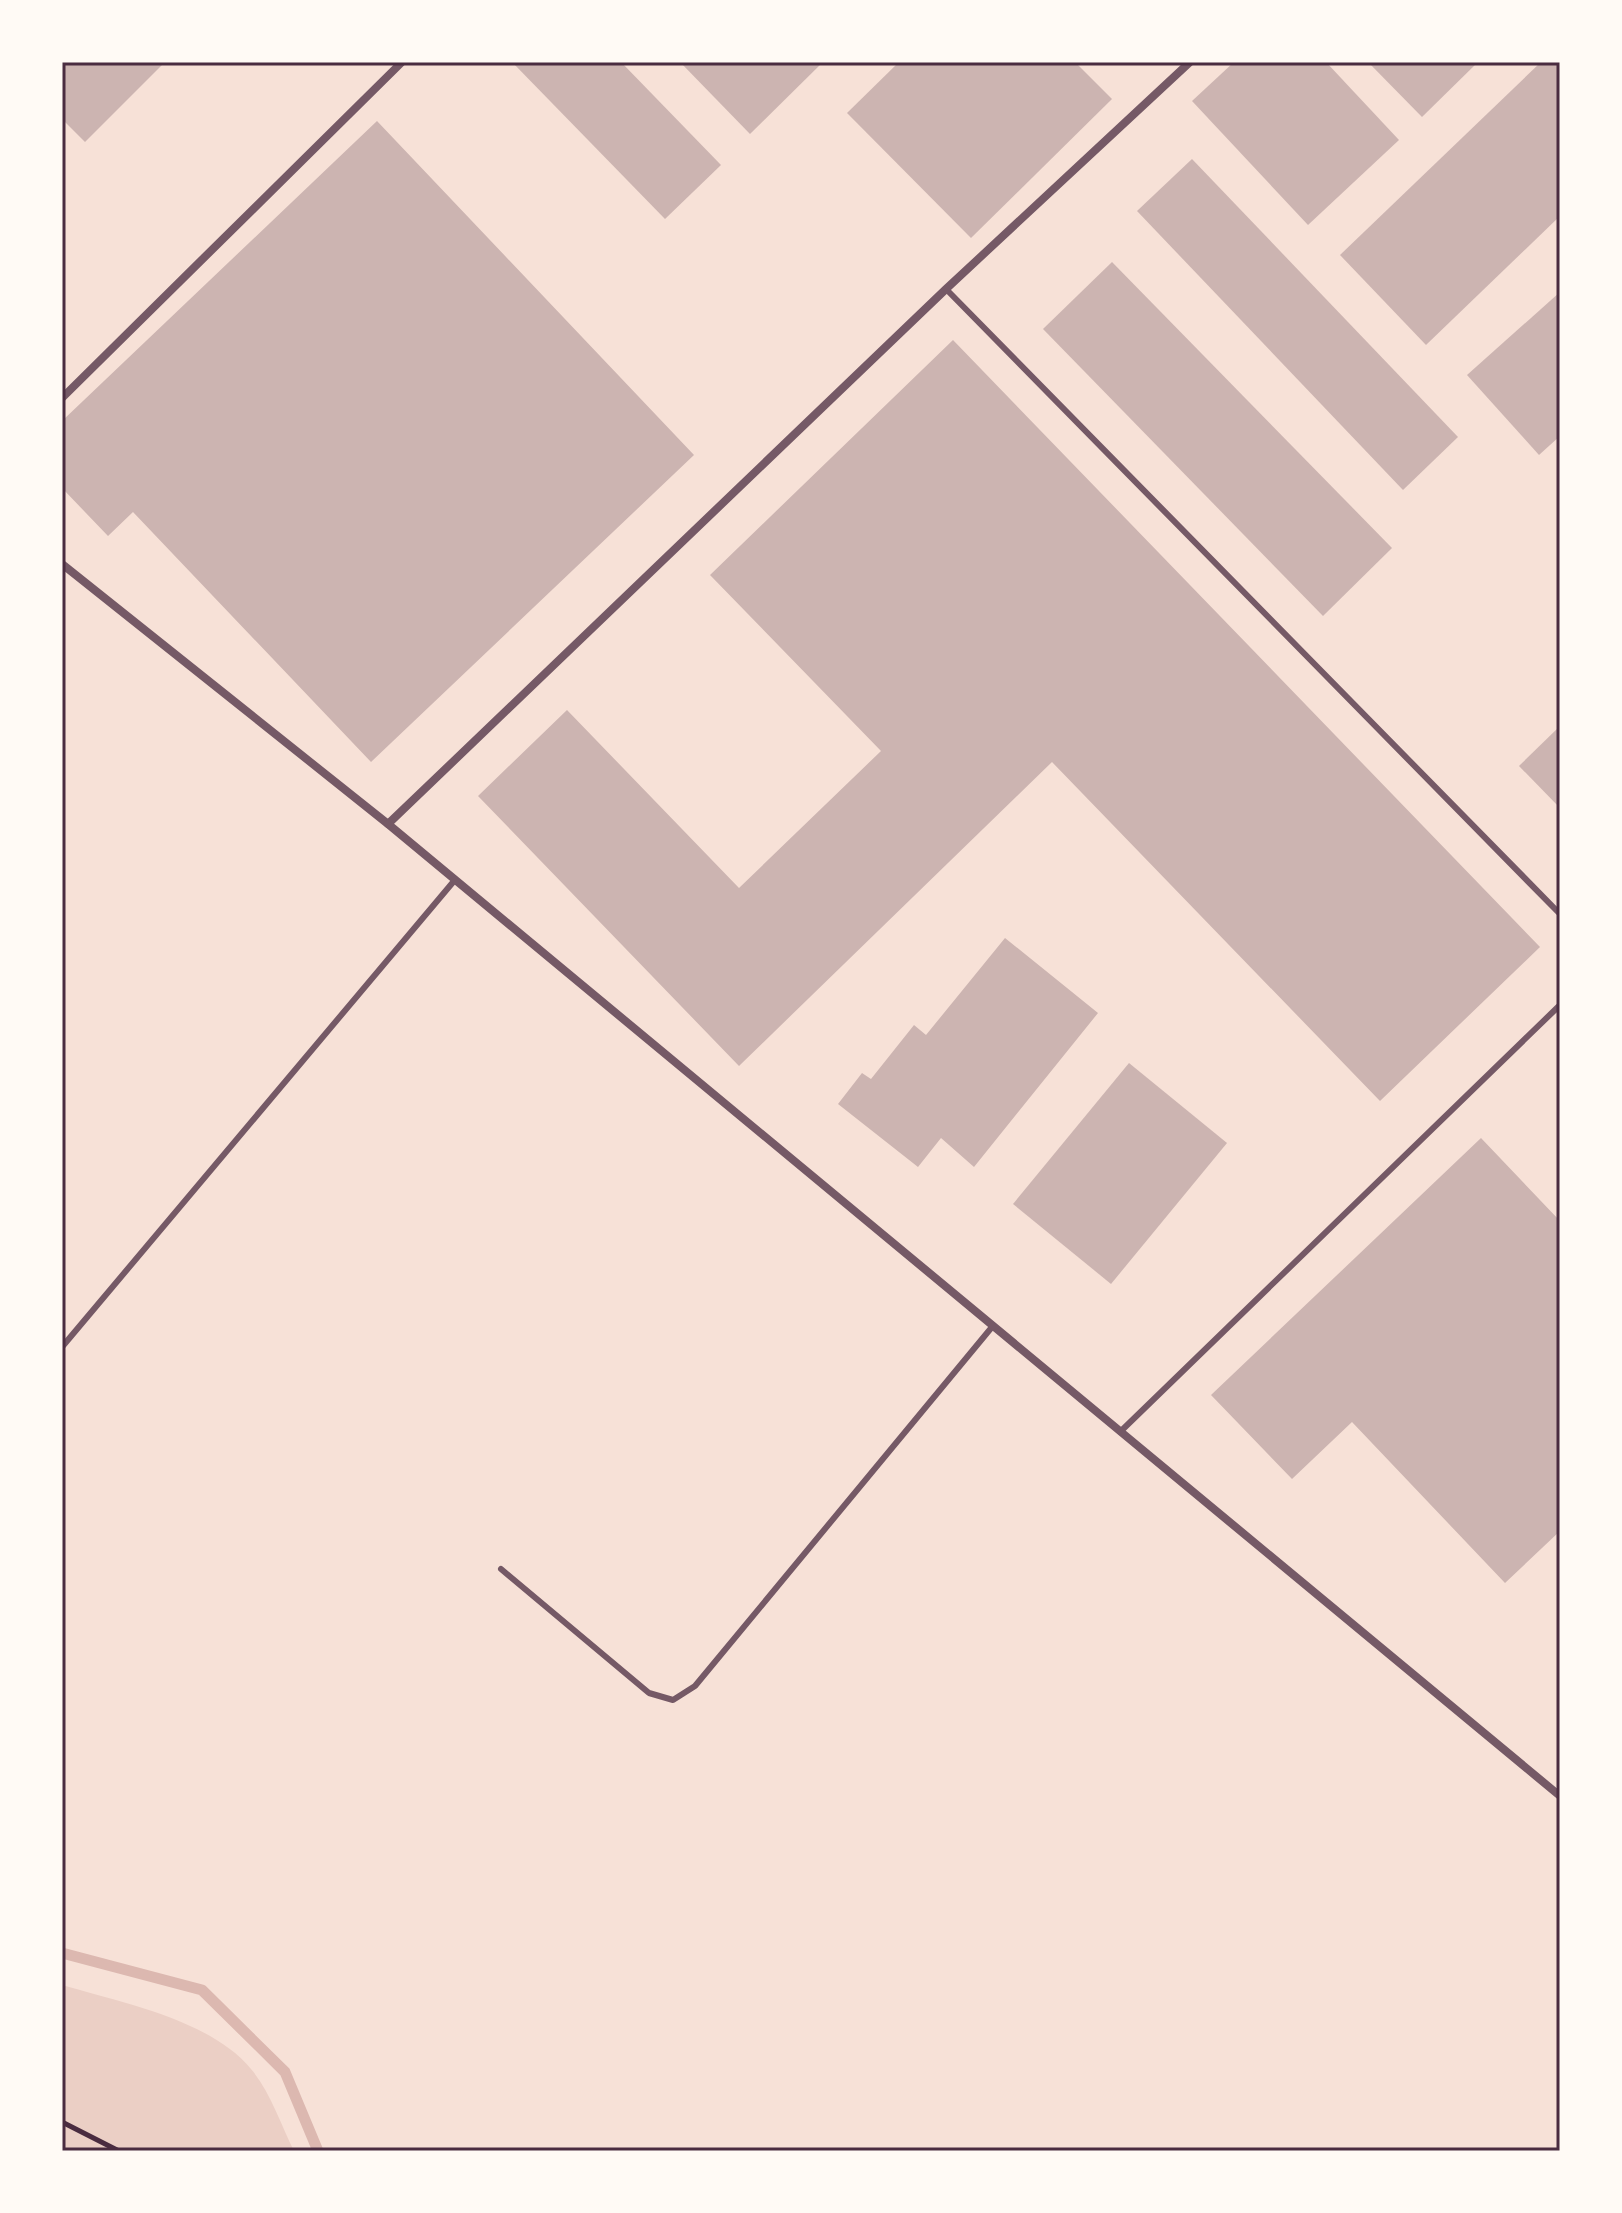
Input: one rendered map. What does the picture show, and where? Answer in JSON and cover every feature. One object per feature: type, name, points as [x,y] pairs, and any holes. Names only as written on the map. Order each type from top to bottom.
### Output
[{"type":"street","points":[[62,398],[402,62]]},
{"type":"street","points":[[388,824],[946,289],[1190,62]]},
{"type":"street","points":[[62,564],[388,824],[1560,1796]]},
{"type":"lane","points":[[946,289],[1560,914]]},
{"type":"lane","points":[[62,1347],[454,881]]},
{"type":"lane","points":[[1120,1432],[1560,1005]]},
{"type":"lane","points":[[501,1569],[649,1693],[673,1700],[695,1686],[992,1327]]},
{"type":"path","points":[[62,2122],[119,2151]]},
{"type":"shaded area","points":[[62,1985],[137,2006],[189,2025],[234,2052],[264,2087],[294,2151],[62,2151]]},
{"type":"building","points":[[62,62],[165,62],[85,142],[62,119]]},
{"type":"building","points":[[512,62],[621,62],[721,165],[665,219]]},
{"type":"building","points":[[680,62],[823,62],[750,134]]},
{"type":"building","points":[[899,62],[1075,62],[1112,99],[971,238],[847,113]]},
{"type":"building","points":[[1234,62],[1326,62],[1399,140],[1308,225],[1192,101]]},
{"type":"building","points":[[1368,62],[1478,62],[1422,117]]},
{"type":"building","points":[[1541,62],[1560,62],[1560,216],[1426,345],[1340,255]]},
{"type":"building","points":[[377,121],[694,455],[371,762],[133,512],[108,536],[62,488],[62,421]]},
{"type":"building","points":[[1192,159],[1458,437],[1403,490],[1137,211]]},
{"type":"building","points":[[1112,262],[1392,548],[1323,616],[1043,329]]},
{"type":"building","points":[[1560,292],[1560,436],[1539,455],[1467,375]]},
{"type":"building","points":[[953,340],[1540,947],[1380,1101],[1052,762],[739,1066],[478,796],[567,710],[739,888],[881,751],[710,575]]},
{"type":"building","points":[[1560,726],[1560,808],[1519,766]]},
{"type":"building","points":[[1005,938],[1098,1013],[974,1167],[941,1138],[918,1167],[838,1104],[862,1073],[871,1079],[914,1025],[926,1035]]},
{"type":"building","points":[[1129,1063],[1227,1143],[1111,1284],[1013,1204]]},
{"type":"building","points":[[1481,1138],[1560,1221],[1560,1531],[1505,1583],[1352,1422],[1292,1479],[1211,1395]]},
{"type":"waterway","points":[[62,1953],[202,1990],[285,2072],[318,2151]]}]
